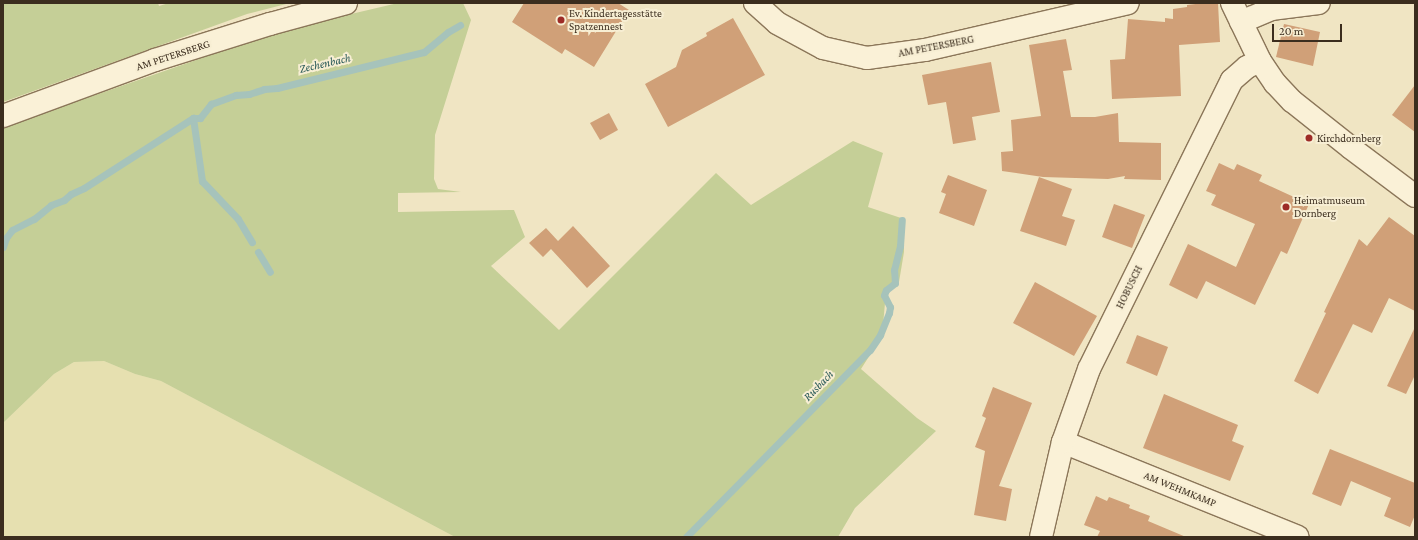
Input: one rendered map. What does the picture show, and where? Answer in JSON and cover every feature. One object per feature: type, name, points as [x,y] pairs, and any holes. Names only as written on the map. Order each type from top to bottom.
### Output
[{"type":"street","name":"AM PETERSBERG","points":[[3,116],[155,60],[270,24],[346,3]]},
{"type":"street","name":"AM PETERSBERG","points":[[755,3],[777,23],[824,48],[867,58],[925,50],[1128,3]]},
{"type":"street","points":[[1319,3],[1237,13],[1260,61],[1275,83],[1292,100],[1351,148],[1415,196]]},
{"type":"street","name":"HOBUSCH","points":[[1041,537],[1063,442],[1089,369],[1232,80],[1247,67],[1260,61]]},
{"type":"street","name":"AM WEHMKAMP","points":[[1063,442],[1298,537]]},
{"type":"shaded area","points":[[104,361],[135,374],[161,381],[455,537],[3,537],[3,423],[54,374],[74,362]]},
{"type":"green space","points":[[3,3],[158,3],[159,6],[169,3],[290,3],[247,14],[3,102]]},
{"type":"green space","points":[[398,3],[463,3],[471,20],[435,135],[434,179],[438,189],[461,192],[398,193],[398,212],[514,210],[525,237],[491,266],[559,330],[716,173],[751,205],[853,141],[883,153],[868,207],[904,219],[904,252],[899,282],[886,292],[882,336],[861,369],[917,418],[936,431],[855,508],[838,537],[455,537],[161,381],[135,374],[104,361],[74,362],[54,374],[3,423],[3,127],[283,30]]},
{"type":"building","points":[[524,3],[618,3],[629,10],[594,67],[565,49],[562,54],[512,22]]},
{"type":"building","points":[[1218,3],[1220,42],[1179,45],[1181,96],[1112,99],[1110,60],[1125,59],[1128,19],[1165,22],[1165,18],[1173,19],[1173,9],[1187,7],[1187,5]]},
{"type":"building","points":[[733,18],[765,75],[668,127],[645,84],[676,67],[682,50],[707,36],[706,33]]},
{"type":"building","points":[[1284,24],[1320,32],[1313,66],[1276,57]]},
{"type":"building","points":[[1066,39],[1072,70],[1063,71],[1071,117],[1095,117],[1118,113],[1119,142],[1161,143],[1161,180],[1124,179],[1125,176],[1108,179],[1043,177],[1002,171],[1001,152],[1013,151],[1011,120],[1041,116],[1029,45]]},
{"type":"building","points":[[991,62],[1000,112],[972,117],[976,140],[953,144],[946,102],[928,105],[922,75]]},
{"type":"building","points":[[1415,85],[1415,132],[1392,115]]},
{"type":"building","points":[[609,113],[618,130],[600,140],[590,123]]},
{"type":"building","points":[[1219,163],[1234,170],[1237,164],[1262,175],[1259,181],[1309,204],[1287,254],[1281,251],[1255,305],[1206,281],[1197,299],[1169,285],[1188,244],[1236,267],[1255,224],[1211,205],[1216,195],[1206,191]]},
{"type":"building","points":[[948,175],[987,190],[974,226],[939,213],[946,194],[941,192]]},
{"type":"building","points":[[1039,177],[1072,189],[1062,216],[1075,220],[1066,246],[1020,231]]},
{"type":"building","points":[[1114,204],[1145,215],[1132,248],[1102,237]]},
{"type":"building","points":[[1389,217],[1415,236],[1415,311],[1389,298],[1372,333],[1353,324],[1318,394],[1294,381],[1326,313],[1324,312],[1359,239],[1367,246]]},
{"type":"building","points":[[573,226],[610,266],[587,288],[551,249],[543,257],[529,243],[546,228],[558,241]]},
{"type":"building","points":[[1035,282],[1097,316],[1074,356],[1013,323]]},
{"type":"building","points":[[1415,327],[1415,375],[1406,394],[1387,386]]},
{"type":"building","points":[[1137,335],[1168,347],[1157,376],[1126,363]]},
{"type":"building","points":[[993,387],[1032,403],[999,486],[1012,489],[1006,521],[974,515],[985,451],[975,447],[986,418],[982,416]]},
{"type":"building","points":[[1164,394],[1238,425],[1232,441],[1244,446],[1230,481],[1143,448]]},
{"type":"building","points":[[1330,449],[1415,483],[1415,515],[1410,527],[1384,516],[1391,498],[1351,481],[1341,506],[1312,494]]},
{"type":"building","points":[[1096,496],[1107,501],[1109,497],[1130,505],[1129,508],[1150,516],[1148,521],[1186,537],[1097,537],[1100,531],[1084,525]]},
{"type":"waterway","name":"Zechenbach","points":[[3,247],[6,238],[12,230],[34,219],[51,205],[64,200],[71,194],[84,188],[193,118],[200,118],[211,104],[236,95],[249,94],[264,89],[277,88],[424,52],[448,32],[460,25]]},
{"type":"waterway","name":"Zechenbach","points":[[193,118],[202,181],[238,219],[252,242]]},
{"type":"waterway","name":"Rusbach","points":[[686,537],[870,350],[880,335],[889,313],[890,307],[884,295],[886,290],[895,283],[894,270],[900,246],[902,220]]},
{"type":"waterway","name":"Zechenbach","points":[[258,252],[270,272]]},
{"type":"place","name":"Ev. Kindertagesstätte Spatzennest","points":[[561,20]]},
{"type":"place","name":"Kirchdornberg","points":[[1309,138]]},
{"type":"place","name":"Heimatmuseum Dornberg","points":[[1286,207]]}]
